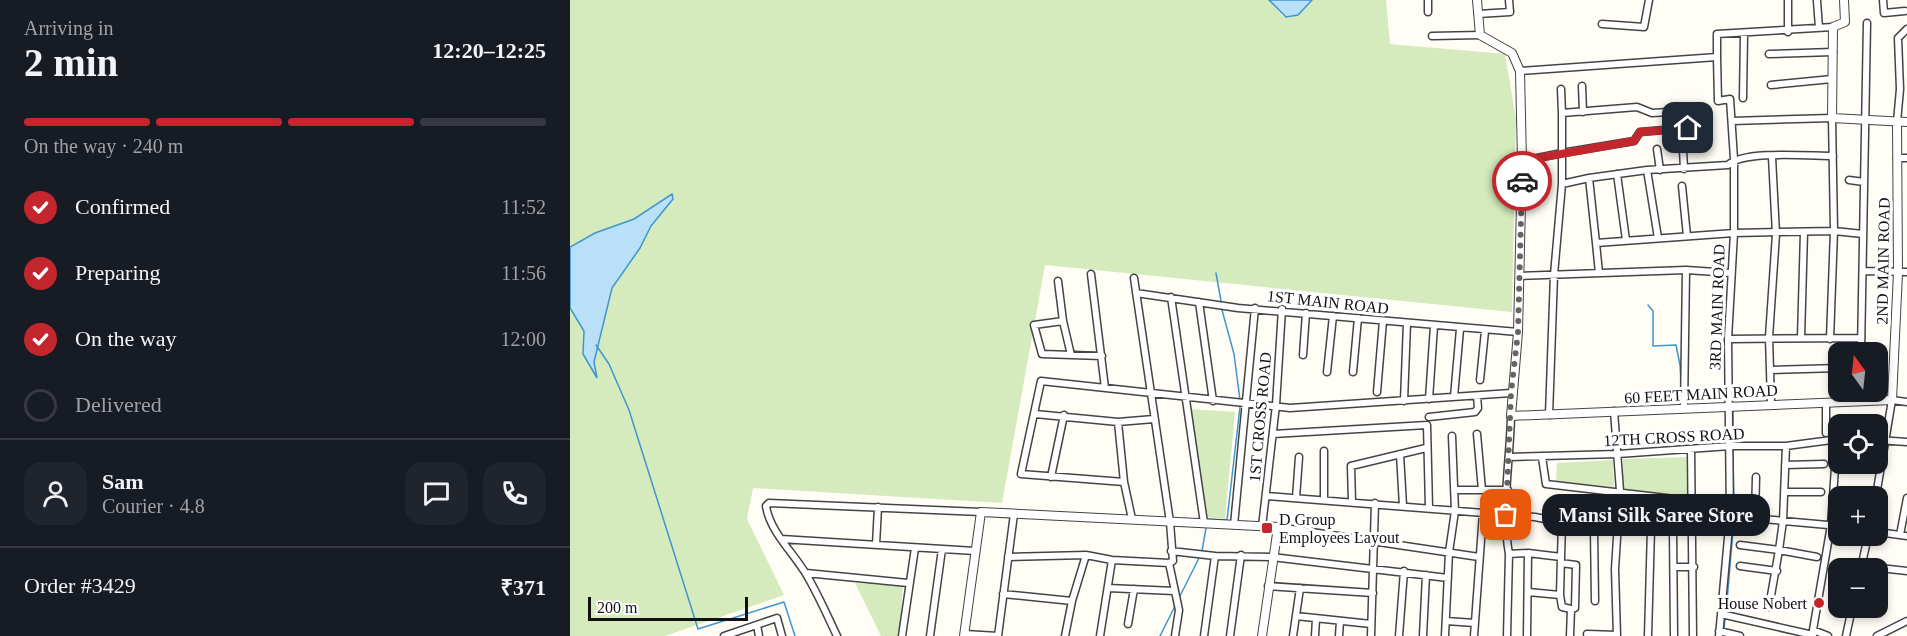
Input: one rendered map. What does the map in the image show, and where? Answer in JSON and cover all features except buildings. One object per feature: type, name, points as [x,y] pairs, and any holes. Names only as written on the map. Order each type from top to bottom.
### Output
[{"type":"street","points":[[1428,0],[1428,12]]},
{"type":"street","points":[[1477,0],[1480,35]]},
{"type":"street","points":[[1478,14],[1510,12],[1509,0]]},
{"type":"street","points":[[1602,24],[1644,27],[1649,0],[1642,0]]},
{"type":"street","points":[[1788,0],[1788,32]]},
{"type":"street","points":[[1844,0],[1845,22],[1833,27],[1788,32],[1717,34],[1718,101],[1730,99],[1732,121],[1832,118],[1907,122]]},
{"type":"street","points":[[1883,0],[1884,14],[1905,11]]},
{"type":"street","points":[[1817,1],[1819,28]]},
{"type":"street","points":[[1861,342],[1867,23]]},
{"type":"street","points":[[1830,339],[1834,231],[1833,27]]},
{"type":"street","points":[[1897,122],[1904,89],[1898,38],[1907,29]]},
{"type":"street","points":[[1743,98],[1744,34]]},
{"type":"street","points":[[1432,36],[1480,35],[1512,53],[1520,71],[1522,161],[1520,276],[1518,332],[1511,393],[1506,515],[1509,554],[1507,636]]},
{"type":"street","points":[[1769,54],[1833,52]]},
{"type":"street","points":[[1520,71],[1717,57]]},
{"type":"street","points":[[1899,61],[1907,61]]},
{"type":"street","points":[[1771,85],[1832,79]]},
{"type":"street","points":[[1582,86],[1583,112]]},
{"type":"street","points":[[1549,415],[1554,275],[1562,184],[1561,89]]},
{"type":"street","points":[[1522,161],[1634,141],[1640,132],[1688,128],[1687,111],[1652,113],[1637,107],[1562,113]]},
{"type":"street","name":"3RD MAIN ROAD","points":[[1719,634],[1732,516],[1728,339],[1734,233],[1732,121]]},
{"type":"street","name":"2ND MAIN ROAD","points":[[1892,400],[1903,273],[1897,122]]},
{"type":"street","points":[[1682,130],[1684,169]]},
{"type":"street","points":[[1657,149],[1660,170]]},
{"type":"street","points":[[1854,156],[1864,155]]},
{"type":"street","points":[[1562,184],[1647,170],[1728,165],[1734,159],[1833,156]]},
{"type":"street","points":[[1771,403],[1769,337],[1776,234],[1772,157]]},
{"type":"street","points":[[1897,158],[1907,158]]},
{"type":"street","points":[[1647,170],[1658,238]]},
{"type":"street","points":[[1617,174],[1626,240]]},
{"type":"street","points":[[1589,178],[1599,273]]},
{"type":"street","points":[[1849,180],[1864,182]]},
{"type":"street","points":[[1682,186],[1687,236]]},
{"type":"street","points":[[1596,243],[1734,233],[1776,234],[1834,231],[1863,234]]},
{"type":"street","points":[[1801,338],[1804,232]]},
{"type":"street","points":[[1520,276],[1686,270],[1731,273]]},
{"type":"street","points":[[1684,403],[1686,270]]},
{"type":"street","points":[[1864,271],[1903,273]]},
{"type":"street","points":[[1091,274],[1105,388]]},
{"type":"street","points":[[1008,557],[1086,555],[1112,560],[1169,563],[1173,561],[1170,522],[1134,278]]},
{"type":"street","points":[[1058,281],[1063,321],[1071,355]]},
{"type":"street","name":"1ST MAIN ROAD","points":[[1136,293],[1333,316],[1485,331],[1518,332]]},
{"type":"street","points":[[1171,297],[1204,524]]},
{"type":"street","points":[[1199,302],[1213,400]]},
{"type":"street","points":[[1234,525],[1255,308]]},
{"type":"street","name":"1ST CROSS ROAD","points":[[1262,527],[1276,405],[1282,309]]},
{"type":"street","points":[[1303,355],[1306,312]]},
{"type":"street","points":[[1327,372],[1333,316]]},
{"type":"street","points":[[1353,372],[1358,318]]},
{"type":"street","points":[[1063,321],[1034,325],[1042,354],[1102,356]]},
{"type":"street","points":[[1377,392],[1383,321]]},
{"type":"street","points":[[1404,401],[1407,323]]},
{"type":"street","points":[[1429,399],[1434,326]]},
{"type":"street","points":[[1454,397],[1461,328]]},
{"type":"street","points":[[1480,380],[1485,331]]},
{"type":"street","points":[[1728,339],[1861,338]]},
{"type":"street","points":[[1770,370],[1828,368]]},
{"type":"street","points":[[1124,482],[1021,474],[1041,381],[1186,399],[1290,408],[1511,393]]},
{"type":"street","points":[[1429,417],[1474,412],[1478,408],[1477,396]]},
{"type":"street","name":"60 FEET MAIN ROAD","points":[[1888,400],[1892,400]]},
{"type":"street","points":[[1888,432],[1892,400],[1907,402]]},
{"type":"street","name":"60 FEET MAIN ROAD","points":[[1511,416],[1614,411],[1684,403],[1826,404],[1852,402]]},
{"type":"street","points":[[1826,404],[1826,433]]},
{"type":"street","points":[[1587,634],[1617,635],[1615,568],[1620,491],[1614,411]]},
{"type":"street","points":[[1035,414],[1118,422],[1154,419]]},
{"type":"street","points":[[1052,477],[1064,415]]},
{"type":"street","points":[[1118,422],[1124,482],[1132,519]]},
{"type":"street","points":[[1273,434],[1427,425],[1429,508]]},
{"type":"street","points":[[1478,434],[1482,490]]},
{"type":"street","points":[[1445,636],[1449,552],[1455,511],[1452,436]]},
{"type":"street","name":"12TH CROSS ROAD","points":[[1510,457],[1618,454],[1730,446],[1785,446],[1828,440]]},
{"type":"street","points":[[1888,440],[1907,442]]},
{"type":"street","points":[[1769,607],[1777,571],[1783,522],[1785,446]]},
{"type":"street","points":[[1352,502],[1351,466],[1426,448]]},
{"type":"street","points":[[1691,449],[1693,636]]},
{"type":"street","points":[[1324,451],[1324,500]]},
{"type":"street","points":[[1400,454],[1403,506]]},
{"type":"street","points":[[1296,498],[1299,457]]},
{"type":"street","points":[[1542,457],[1546,484],[1692,501]]},
{"type":"street","points":[[1785,465],[1824,464]]},
{"type":"street","points":[[1755,519],[1756,477]]},
{"type":"street","points":[[1455,490],[1508,490]]},
{"type":"street","points":[[1784,492],[1821,492]]},
{"type":"street","points":[[1266,496],[1506,515],[1594,529],[1595,601]]},
{"type":"street","points":[[837,636],[806,573],[781,539],[767,512],[766,506],[769,503],[1278,527],[1479,556]]},
{"type":"street","points":[[1371,636],[1375,503]]},
{"type":"street","points":[[1888,533],[1904,535],[1906,503]]},
{"type":"street","points":[[876,545],[878,507]]},
{"type":"street","points":[[981,512],[964,635],[998,636],[1014,514]]},
{"type":"street","points":[[1474,636],[1483,513]]},
{"type":"street","points":[[1732,516],[1828,525]]},
{"type":"street","points":[[1673,517],[1674,636]]},
{"type":"street","points":[[1509,554],[1528,553],[1561,560],[1576,565],[1575,608],[1562,607],[1560,595],[1561,560],[1562,523]]},
{"type":"street","points":[[1262,636],[1278,527]]},
{"type":"street","points":[[1618,528],[1673,529]]},
{"type":"street","points":[[1648,636],[1651,529]]},
{"type":"street","points":[[781,539],[975,551]]},
{"type":"street","points":[[1813,634],[1828,543]]},
{"type":"street","points":[[1740,545],[1817,557]]},
{"type":"street","points":[[902,636],[908,583],[915,548]]},
{"type":"street","points":[[930,636],[942,549]]},
{"type":"street","points":[[1171,551],[1215,556],[1272,557],[1448,578]]},
{"type":"street","points":[[1527,636],[1528,553]]},
{"type":"street","points":[[1065,636],[1072,601],[1086,555]]},
{"type":"street","points":[[1230,636],[1241,555]]},
{"type":"street","points":[[1204,636],[1215,556]]},
{"type":"street","points":[[1100,636],[1112,560]]},
{"type":"street","points":[[1169,563],[1177,603],[1175,636]]},
{"type":"street","points":[[1740,566],[1777,571]]},
{"type":"street","points":[[1674,567],[1694,567]]},
{"type":"street","points":[[1888,569],[1907,571]]},
{"type":"street","points":[[1399,636],[1404,571]]},
{"type":"street","points":[[806,573],[908,583]]},
{"type":"street","points":[[1423,636],[1426,574]]},
{"type":"street","points":[[1268,586],[1372,592]]},
{"type":"street","points":[[1108,588],[1174,591]]},
{"type":"street","points":[[1293,636],[1300,588]]},
{"type":"street","points":[[1128,624],[1134,589]]},
{"type":"street","points":[[1528,592],[1560,595]]},
{"type":"street","points":[[1004,594],[1072,601]]},
{"type":"street","points":[[1570,636],[1571,609]]},
{"type":"street","points":[[1721,614],[1828,636]]},
{"type":"street","points":[[1296,616],[1371,624]]},
{"type":"street","points":[[728,635],[777,618],[782,636]]},
{"type":"street","points":[[1846,636],[1850,618]]},
{"type":"street","points":[[1315,636],[1316,619]]},
{"type":"street","points":[[1339,636],[1340,621]]},
{"type":"street","points":[[1446,621],[1475,623]]},
{"type":"street","points":[[1877,636],[1907,621]]},
{"type":"street","points":[[757,625],[759,636]]},
{"type":"street","points":[[1719,634],[1740,636]]},
{"type":"green space","points":[[570,0],[1269,0],[1283,16],[1298,15],[1312,0],[1386,0],[1390,44],[1505,54],[1516,119],[1512,312],[1045,265],[1002,503],[753,488],[747,519],[784,595],[665,636],[570,636]]},
{"type":"green space","points":[[1190,409],[1235,412],[1225,519],[1206,517]]},
{"type":"green space","points":[[1687,457],[1689,498],[1623,489],[1623,459]]},
{"type":"green space","points":[[1613,460],[1614,487],[1556,481],[1557,463]]},
{"type":"green space","points":[[855,583],[903,586],[899,636],[881,636]]},
{"type":"water","points":[[1269,0],[1312,0],[1298,15],[1286,17]]},
{"type":"water","points":[[672,194],[673,199],[651,226],[640,248],[612,288],[594,362],[597,378],[583,354],[584,331],[570,308],[570,247],[595,233],[634,219]]},
{"type":"waterway","points":[[1216,273],[1221,301]]},
{"type":"waterway","points":[[1648,305],[1653,311],[1653,346],[1676,345],[1680,365],[1682,401]]},
{"type":"waterway","points":[[1222,310],[1234,354],[1240,400]]},
{"type":"waterway","points":[[596,345],[609,364],[629,410],[698,629],[784,602],[795,636]]},
{"type":"waterway","points":[[1686,401],[1727,400]]},
{"type":"waterway","points":[[1207,519],[1227,520],[1240,407]]},
{"type":"waterway","points":[[1733,411],[1733,445]]},
{"type":"waterway","points":[[1733,450],[1734,514]]},
{"type":"waterway","points":[[1726,613],[1734,519]]},
{"type":"waterway","points":[[1202,551],[1206,528]]},
{"type":"waterway","points":[[1179,598],[1199,558]]},
{"type":"waterway","points":[[1160,636],[1176,604]]},
{"type":"waterway","points":[[1724,631],[1725,617]]},
{"type":"way so far","points":[[1506,515],[1511,393],[1518,332],[1522,181]]},
{"type":"place","name":"Mansi Silk Saree Store","points":[[1506,515]]},
{"type":"place","name":"D Group Employees Layout","points":[[1267,528]]},
{"type":"place","name":"House Nobert","points":[[1819,603]]},
{"type":"route","points":[[1522,181],[1522,161],[1634,141],[1640,132],[1688,128]]}]
